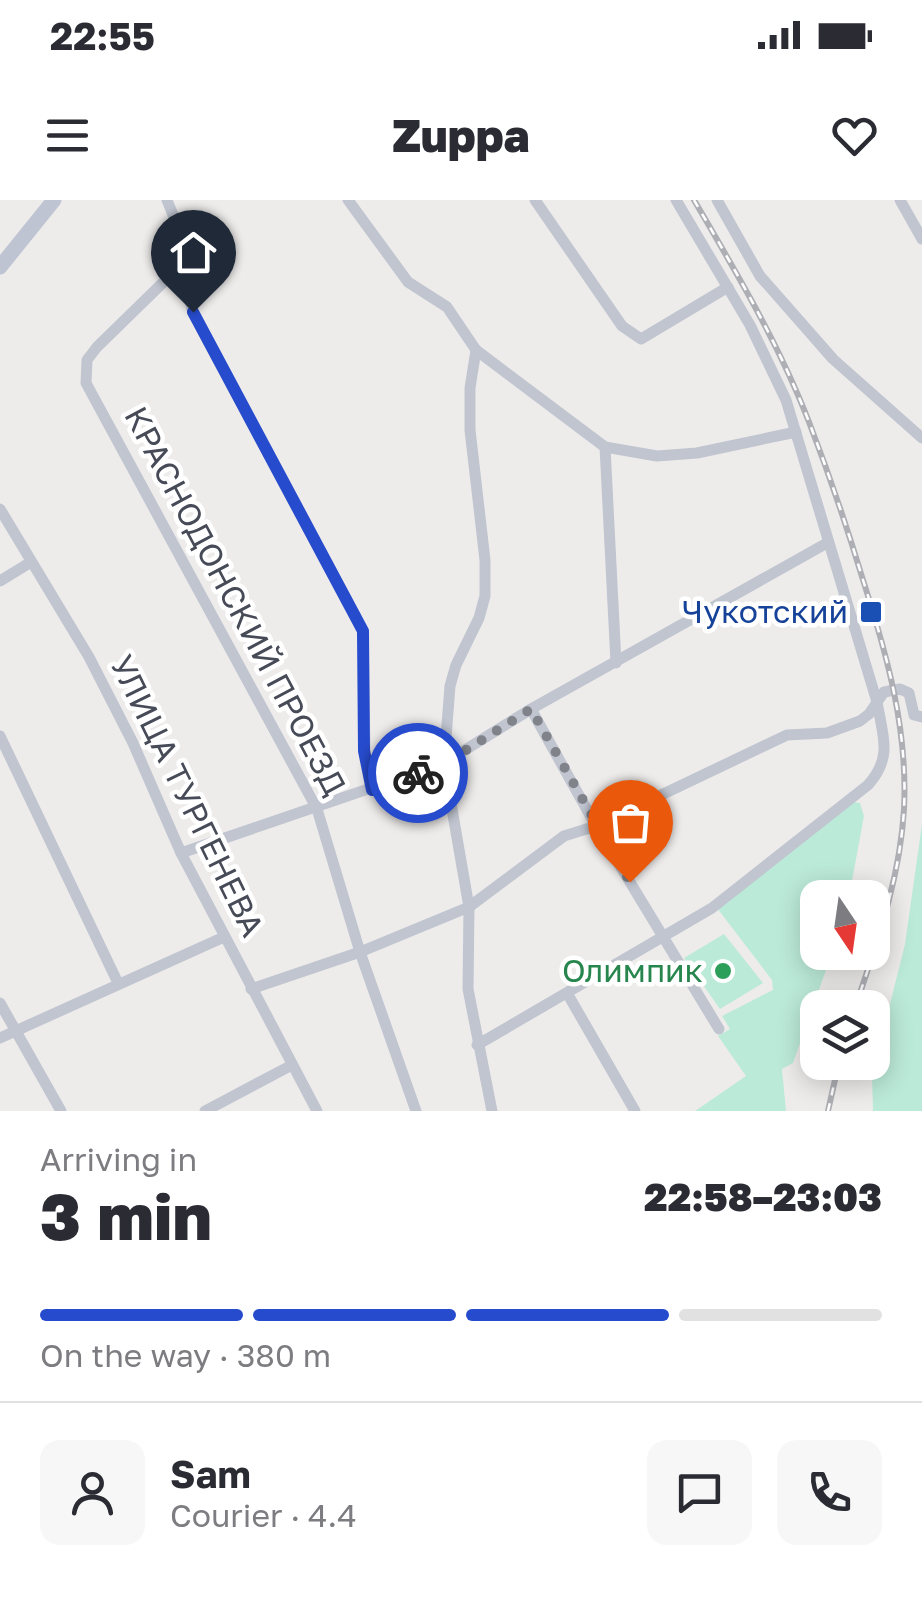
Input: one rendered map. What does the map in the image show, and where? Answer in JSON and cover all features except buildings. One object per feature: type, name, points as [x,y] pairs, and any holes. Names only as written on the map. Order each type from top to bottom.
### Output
[{"type":"street","points":[[0,268],[54,200]]},
{"type":"street","points":[[167,200],[187,250],[182,265],[193,312],[363,631],[364,751],[372,790]]},
{"type":"street","points":[[348,200],[408,282],[448,307],[476,350],[605,448],[657,456],[698,453],[796,432]]},
{"type":"street","points":[[536,200],[622,326],[642,338],[728,287]]},
{"type":"street","points":[[477,1045],[712,908],[868,786],[881,771],[886,753],[877,702],[780,387],[728,287],[676,200]]},
{"type":"street","points":[[900,200],[922,239]]},
{"type":"street","points":[[723,201],[760,276],[833,359],[922,438]]},
{"type":"street","name":"КРАСНОДОНСКИЙ ПРОЕЗД","points":[[182,265],[97,347],[87,360],[86,382],[317,809],[360,952],[416,1111]]},
{"type":"street","points":[[476,350],[470,388],[470,430],[485,560],[485,596],[456,665],[444,764],[469,907],[468,989],[492,1111]]},
{"type":"street","points":[[605,448],[616,663]]},
{"type":"street","name":"УЛИЦА ТУРГЕНЕВА","points":[[0,509],[90,657],[224,937],[318,1111]]},
{"type":"street","points":[[182,853],[444,764],[531,709],[827,543]]},
{"type":"street","points":[[0,580],[31,562]]},
{"type":"street","points":[[251,989],[360,952],[469,907],[564,836],[596,826],[787,735],[827,733],[860,721],[884,692],[900,689],[908,693],[914,715],[922,717]]},
{"type":"street","points":[[531,709],[596,826],[719,1029]]},
{"type":"street","points":[[0,736],[118,983]]},
{"type":"street","points":[[0,1038],[224,937]]},
{"type":"street","points":[[567,993],[635,1111]]},
{"type":"street","points":[[0,1003],[62,1111]]},
{"type":"street","points":[[205,1111],[292,1065]]},
{"type":"green space","points":[[852,802],[860,803],[864,816],[852,880],[800,880],[800,970],[826,970],[819,990],[800,990],[800,1043],[793,1063],[782,1069],[786,1111],[695,1111],[746,1076],[718,1036],[730,1029],[722,1016],[773,990],[772,980],[717,908]]},
{"type":"green space","points":[[922,824],[922,1111],[873,1111],[872,1080],[890,1080],[890,1004],[905,944]]},
{"type":"green space","name":"Олимпик","points":[[724,934],[763,983],[720,1009],[684,958]]},
{"type":"railway","points":[[694,200],[771,336],[809,422],[857,560],[894,693],[903,750],[902,835],[886,910],[861,990]]},
{"type":"railway","points":[[828,1111],[835,1080]]},
{"type":"way so far","points":[[418,773],[444,764],[531,709],[630,882]]},
{"type":"place","name":"Чукотский","points":[[871,612]]},
{"type":"place","name":"Олимпик","points":[[723,971]]},
{"type":"route","points":[[193,312],[363,631],[364,751],[372,790],[418,773]]}]
